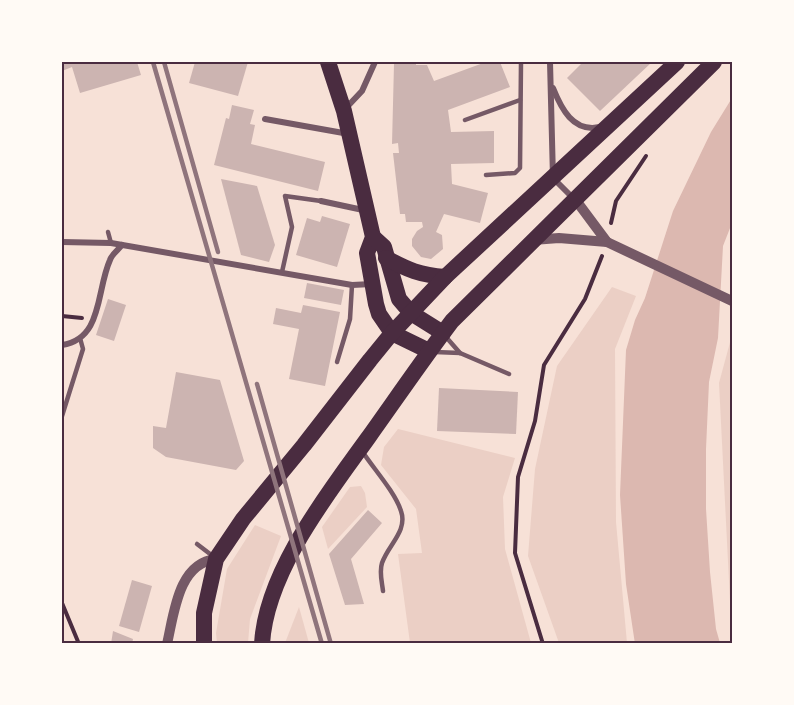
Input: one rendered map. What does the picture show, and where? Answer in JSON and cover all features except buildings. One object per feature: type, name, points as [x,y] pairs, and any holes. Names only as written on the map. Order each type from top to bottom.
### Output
[{"type":"highway","points":[[328,62],[344,111],[373,237],[367,253],[380,314],[392,333],[429,351]]},
{"type":"highway","points":[[204,644],[204,613],[216,559],[243,519],[392,333],[445,277],[677,62]]},
{"type":"highway","points":[[262,644],[263,626],[277,582],[309,523],[452,321],[714,62]]},
{"type":"highway","points":[[373,237],[384,247],[399,298],[411,313],[443,333]]},
{"type":"highway","points":[[386,258],[408,271],[445,277]]},
{"type":"street","points":[[344,111],[362,91],[375,62]]},
{"type":"street","points":[[550,62],[553,178],[575,199],[607,243]]},
{"type":"street","points":[[551,82],[567,117],[580,125],[594,128],[609,125]]},
{"type":"street","points":[[265,119],[349,135]]},
{"type":"street","points":[[321,201],[367,210]]},
{"type":"street","points":[[532,240],[559,238],[607,243],[732,301]]},
{"type":"street","points":[[62,242],[111,243],[352,285],[372,284]]},
{"type":"street","points":[[62,345],[75,343],[88,331],[94,319],[111,258],[122,245]]},
{"type":"street","points":[[166,644],[182,587],[188,574],[206,560],[216,559]]},
{"type":"lane","points":[[486,175],[515,173],[520,168],[521,62]]},
{"type":"lane","points":[[465,120],[520,100]]},
{"type":"lane","points":[[282,272],[292,227],[285,196],[321,201]]},
{"type":"lane","points":[[108,232],[111,243]]},
{"type":"lane","points":[[337,362],[350,319],[352,285]]},
{"type":"lane","points":[[443,333],[460,353]]},
{"type":"lane","points":[[62,416],[83,349],[81,338]]},
{"type":"lane","points":[[429,351],[460,353],[509,374]]},
{"type":"lane","points":[[360,449],[398,504],[402,517],[401,529],[382,563],[383,591]]},
{"type":"lane","points":[[197,544],[216,559]]},
{"type":"path","points":[[543,644],[515,553],[518,477],[535,421],[544,365],[585,299],[607,243],[616,201],[645,157],[654,148]]},
{"type":"path","points":[[62,316],[94,319]]},
{"type":"path","points":[[62,603],[79,644]]},
{"type":"shaded area","points":[[732,98],[732,223],[723,246],[718,338],[709,382],[706,449],[706,509],[710,572],[716,629],[720,643],[635,644],[626,584],[620,495],[626,350],[673,211],[711,132]]},
{"type":"shaded area","points":[[612,287],[636,296],[615,349],[616,522],[627,643],[559,643],[528,556],[535,469],[557,366]]},
{"type":"shaded area","points":[[732,335],[732,641],[719,383]]},
{"type":"shaded area","points":[[398,429],[515,458],[503,497],[505,549],[531,643],[410,643],[398,554],[422,553],[416,509],[381,465],[384,447]]},
{"type":"shaded area","points":[[361,486],[365,493],[367,507],[328,549],[322,527],[350,487]]},
{"type":"shaded area","points":[[255,525],[281,536],[250,619],[248,643],[217,643],[216,633],[227,569]]},
{"type":"shaded area","points":[[299,607],[309,643],[285,643]]},
{"type":"railway","points":[[153,62],[322,644]]},
{"type":"railway","points":[[164,62],[218,252]]},
{"type":"railway","points":[[257,384],[331,644]]}]
